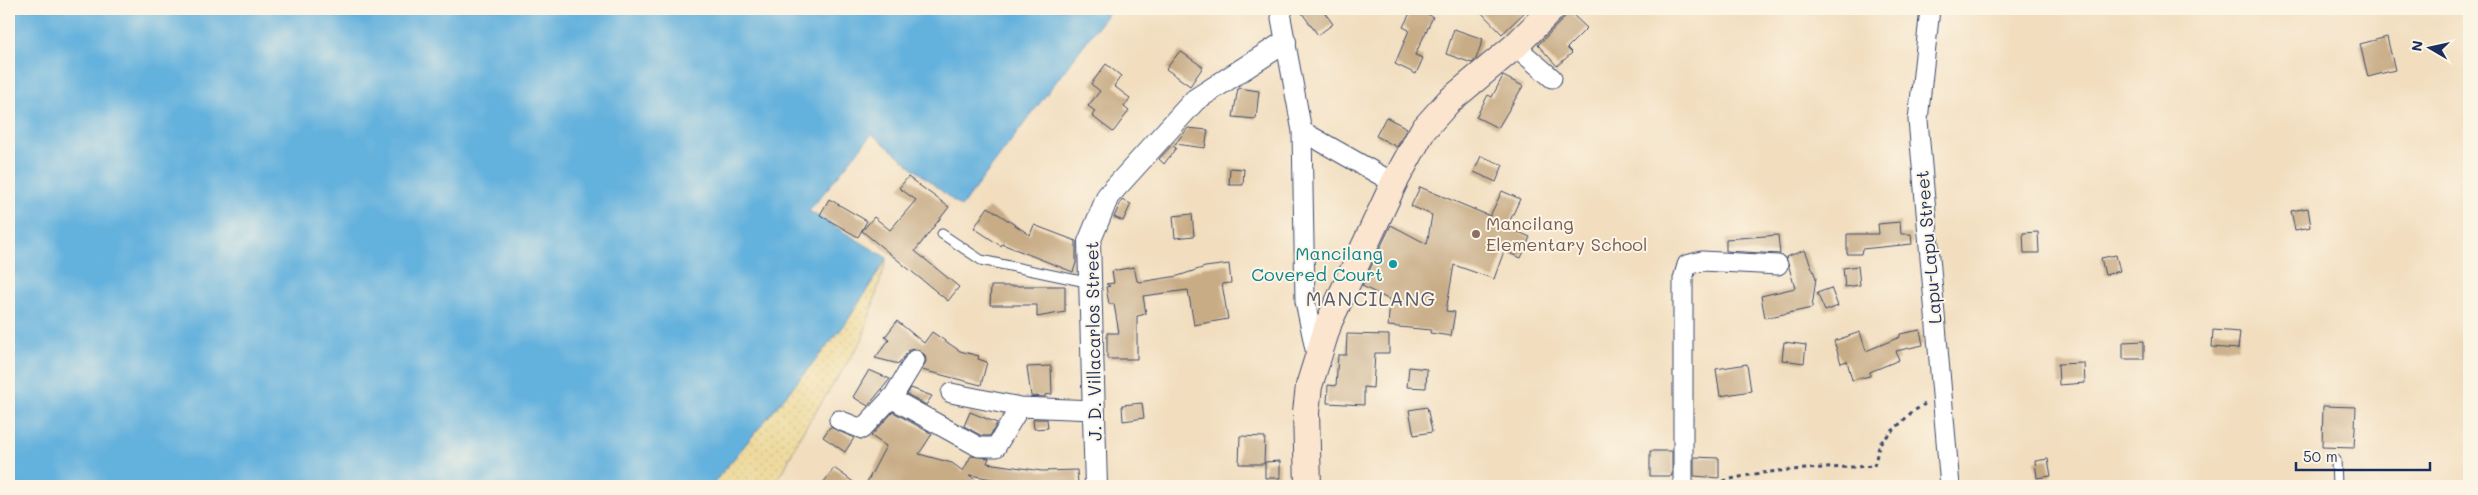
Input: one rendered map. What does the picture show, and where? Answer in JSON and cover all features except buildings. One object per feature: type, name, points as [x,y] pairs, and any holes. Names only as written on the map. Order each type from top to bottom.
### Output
[{"type":"main road","points":[[1308,486],[1306,412],[1309,386],[1317,359],[1345,287],[1394,183],[1423,130],[1448,102],[1515,46],[1548,10]]},
{"type":"street","points":[[1283,9],[1280,18],[1302,131],[1305,301],[1317,359]]},
{"type":"street","name":"Lapu-Lapu Street","points":[[1930,9],[1918,120],[1950,486]]},
{"type":"street","name":"J. D. Villacarlos Street","points":[[1096,486],[1089,242],[1108,196],[1195,100],[1285,42]]},
{"type":"street","points":[[1515,46],[1552,78]]},
{"type":"street","points":[[1302,131],[1394,183]]},
{"type":"street","points":[[1683,486],[1683,279],[1687,266],[1702,261],[1778,265]]},
{"type":"street","points":[[839,420],[862,429],[894,395],[915,360]]},
{"type":"street","points":[[951,393],[1020,407],[1094,410]]},
{"type":"street","points":[[894,395],[898,402],[978,447],[990,449],[996,448],[1005,436],[1020,407]]},
{"type":"lane","points":[[942,234],[981,260],[1091,283]]},
{"type":"lane","points":[[2336,460],[2337,486]]},
{"type":"path","points":[[1708,486],[1728,479],[1770,471],[1874,466],[1880,443],[1912,412]]},
{"type":"sand","points":[[887,258],[862,340],[801,434],[783,472],[770,486],[711,486],[846,323]]},
{"type":"water","points":[[9,9],[1111,9],[961,207],[872,134],[809,211],[887,258],[846,323],[711,486],[9,486]]},
{"type":"place","name":"Mancilang Elementary School","points":[[1476,234]]},
{"type":"place","name":"Mancilang Covered Court","points":[[1393,264]]},
{"type":"district","name":"MANCILANG","points":[[1371,299]]}]
